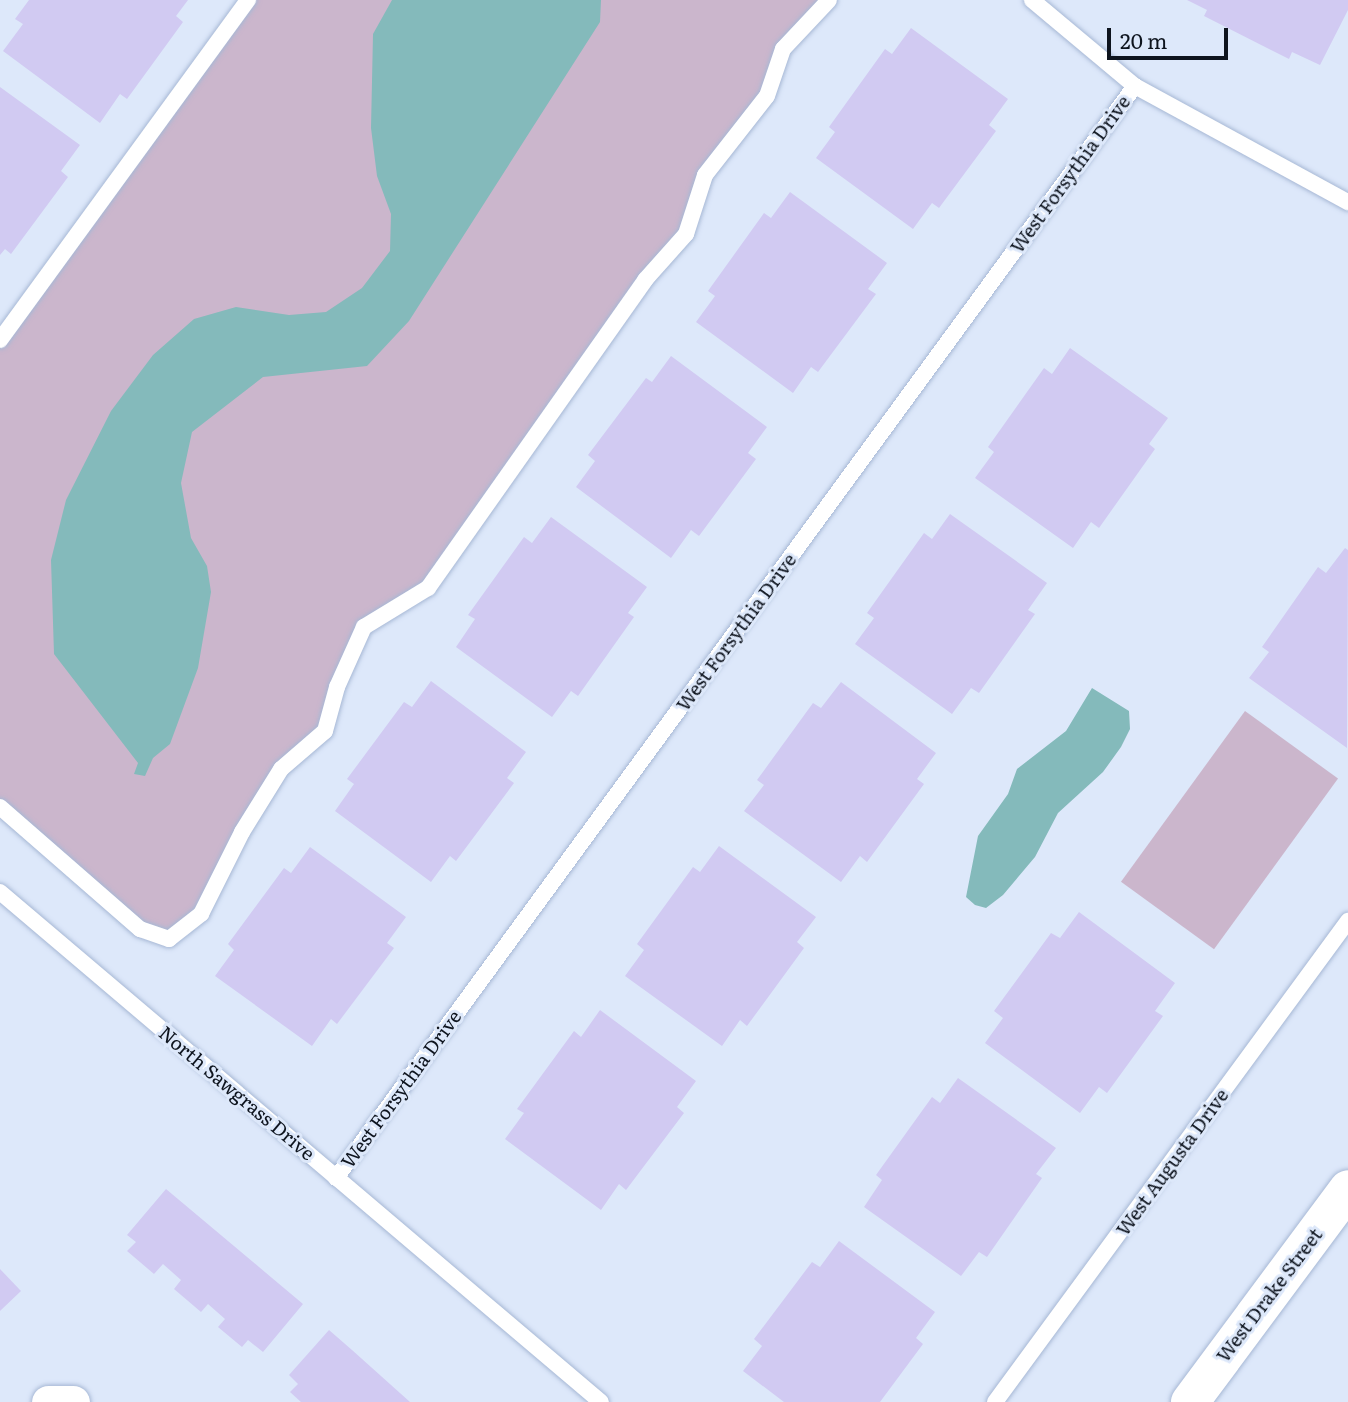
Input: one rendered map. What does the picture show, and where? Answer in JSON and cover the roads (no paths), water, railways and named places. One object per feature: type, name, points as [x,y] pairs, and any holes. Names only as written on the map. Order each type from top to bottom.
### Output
[{"type":"street","name":"West Drake Street","points":[[1189,1402],[1348,1189]]},
{"type":"lane","points":[[0,340],[248,0]]},
{"type":"lane","points":[[0,807],[140,929],[169,939],[201,914],[242,832],[281,769],[325,731],[337,687],[364,627],[428,588],[645,280],[686,234],[705,176],[767,96],[783,49],[829,0]]},
{"type":"lane","points":[[1031,0],[1135,86],[1348,202]]},
{"type":"lane","name":"West Forsythia Drive","points":[[336,1178],[1135,86]]},
{"type":"lane","name":"North Sawgrass Drive","points":[[0,892],[601,1402]]},
{"type":"lane","name":"West Augusta Drive","points":[[995,1402],[1348,921]]}]
